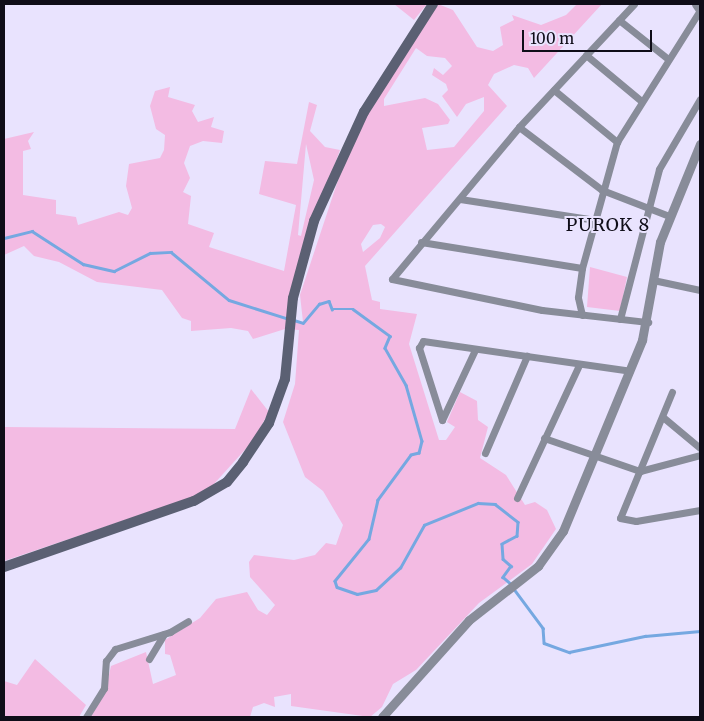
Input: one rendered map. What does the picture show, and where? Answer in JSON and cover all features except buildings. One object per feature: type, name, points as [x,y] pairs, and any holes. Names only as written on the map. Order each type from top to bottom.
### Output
[{"type":"main road","points":[[4,567],[194,501],[228,482],[272,415],[284,379],[293,308],[314,222],[352,137],[433,4]]},
{"type":"street","points":[[634,4],[519,127],[392,277],[394,282],[582,314],[648,322]]},
{"type":"street","points":[[582,314],[578,296],[582,268],[602,190],[617,142],[640,100],[700,10],[696,4]]},
{"type":"street","points":[[619,20],[667,58]]},
{"type":"street","points":[[586,55],[640,100]]},
{"type":"street","points":[[554,90],[617,142]]},
{"type":"street","points":[[620,319],[647,208],[663,158],[700,99]]},
{"type":"street","points":[[519,127],[602,190],[668,216]]},
{"type":"street","points":[[382,717],[469,620],[538,566],[563,531],[595,458],[648,322],[653,280],[668,216],[700,144]]},
{"type":"street","points":[[460,198],[595,220]]},
{"type":"street","points":[[421,242],[582,268]]},
{"type":"street","points":[[653,280],[700,290]]},
{"type":"street","points":[[475,350],[442,420],[419,345],[427,341],[475,350],[630,371]]},
{"type":"street","points":[[485,453],[527,356]]},
{"type":"street","points":[[517,498],[579,365]]},
{"type":"street","points":[[672,392],[664,418],[640,471],[621,520],[700,510]]},
{"type":"street","points":[[664,418],[700,448]]},
{"type":"street","points":[[544,438],[595,458],[640,471],[700,455]]},
{"type":"street","points":[[86,717],[104,688],[106,660],[115,649],[165,634],[188,621]]},
{"type":"street","points":[[149,659],[165,634]]},
{"type":"shaded area","points":[[394,4],[427,4],[414,20]]},
{"type":"shaded area","points":[[438,4],[453,10],[477,47],[493,51],[503,45],[500,27],[514,20],[512,15],[541,25],[566,15],[577,4],[602,4],[534,78],[528,68],[514,65],[494,74],[488,85],[507,106],[365,266],[372,300],[380,302],[380,309],[417,314],[409,344],[439,440],[446,440],[455,427],[447,422],[460,392],[477,401],[478,420],[488,427],[480,458],[506,475],[525,505],[535,502],[547,510],[556,529],[532,564],[479,603],[416,670],[393,684],[382,707],[370,717],[291,706],[291,694],[274,697],[275,707],[264,703],[253,707],[250,717],[89,717],[107,684],[111,666],[146,652],[153,684],[176,675],[170,655],[165,654],[165,640],[200,618],[216,599],[247,592],[258,610],[267,615],[275,605],[250,577],[249,562],[254,555],[294,560],[315,555],[326,543],[336,545],[343,525],[323,491],[305,477],[283,422],[295,384],[299,330],[285,329],[253,339],[248,331],[231,328],[191,331],[191,321],[182,318],[162,290],[97,282],[59,262],[34,256],[24,246],[4,255],[4,139],[34,132],[28,141],[31,149],[23,151],[23,195],[56,200],[56,214],[76,217],[78,225],[119,212],[128,215],[132,208],[126,186],[129,164],[160,158],[164,150],[165,135],[156,129],[150,106],[155,91],[170,87],[168,97],[195,105],[192,111],[198,122],[214,117],[211,127],[224,131],[222,143],[203,141],[190,146],[184,163],[190,178],[183,192],[191,196],[188,224],[214,233],[209,247],[284,271],[296,205],[259,194],[265,161],[297,164],[309,102],[317,105],[310,131],[325,147],[340,150],[309,235],[289,318],[303,322],[300,295],[346,156],[363,121]],"holes":[[[416,48],[427,56],[445,58],[452,66],[443,75],[434,68],[432,75],[446,84],[448,90],[442,96],[457,117],[466,104],[484,97],[484,111],[454,147],[427,150],[422,128],[448,124],[450,120],[438,104],[425,98],[384,106],[384,99]],[[306,144],[314,180],[301,236],[298,235]],[[381,224],[385,227],[380,238],[363,252],[361,244],[373,225]]]},
{"type":"shaded area","points":[[590,267],[627,277],[620,311],[587,307]]},
{"type":"shaded area","points":[[251,389],[269,412],[252,442],[213,485],[193,497],[4,561],[4,427],[235,429]]},
{"type":"shaded area","points":[[35,659],[86,705],[79,717],[4,717],[4,681],[17,685]]},
{"type":"waterway","points":[[4,238],[32,231],[83,264],[114,271],[150,253],[171,252],[229,300],[289,319]]},
{"type":"waterway","points":[[294,320],[303,323],[319,304],[329,301],[332,309],[353,309],[390,336],[385,348],[406,385],[422,441],[419,453],[411,455],[378,500],[369,539],[335,581],[337,587],[357,594],[376,590],[400,568],[424,525],[478,503],[495,504],[518,522],[517,536],[502,544],[503,559],[511,566],[503,577],[511,584]]},
{"type":"waterway","points":[[514,589],[543,628],[544,643],[569,652],[645,636],[700,631]]},
{"type":"district","name":"PUROK 8","points":[[608,225]]}]
